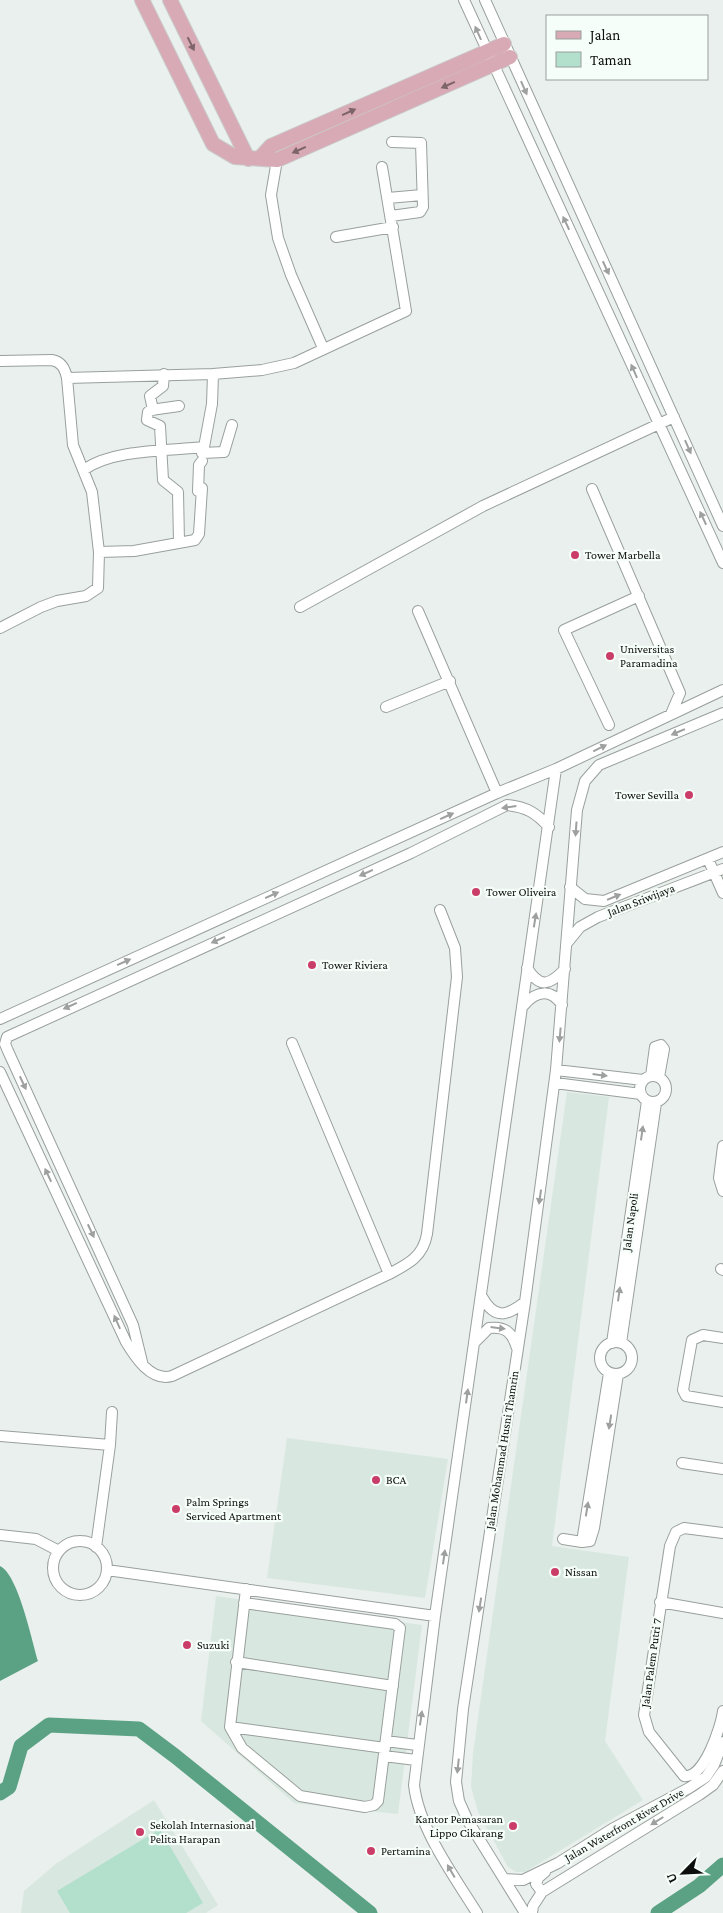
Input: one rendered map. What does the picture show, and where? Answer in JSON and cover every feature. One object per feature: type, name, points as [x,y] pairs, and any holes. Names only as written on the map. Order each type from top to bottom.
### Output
[{"type":"main road","points":[[142,0],[213,144],[235,157],[277,160],[510,57]]},
{"type":"main road","points":[[170,0],[254,158]]},
{"type":"main road","points":[[254,158],[271,146],[504,44]]},
{"type":"street","points":[[464,0],[723,563]]},
{"type":"street","points":[[485,0],[723,526]]},
{"type":"street","points":[[391,216],[420,212],[423,207],[421,143],[392,142]]},
{"type":"street","points":[[277,160],[271,195],[278,238],[291,275],[323,348]]},
{"type":"street","points":[[67,378],[213,374],[280,367],[406,311],[382,167]]},
{"type":"street","points":[[388,198],[422,196]]},
{"type":"street","points":[[336,237],[393,227]]},
{"type":"street","points":[[0,362],[55,361],[63,366],[67,378],[73,445],[85,469],[92,492],[99,552],[100,584],[95,592],[86,596],[49,604],[0,628]]},
{"type":"street","points":[[153,410],[150,396],[163,386],[164,374]]},
{"type":"street","points":[[99,552],[134,551],[193,541],[199,534],[202,490],[198,491],[200,465],[212,404],[213,374]]},
{"type":"street","points":[[179,406],[148,412],[147,420],[160,426],[160,451],[164,482],[176,489],[179,494],[179,542]]},
{"type":"street","points":[[300,607],[483,506],[674,417]]},
{"type":"street","points":[[85,469],[94,462],[119,455],[160,451],[203,456],[219,454],[224,452],[232,425]]},
{"type":"street","points":[[592,489],[680,693],[671,714]]},
{"type":"street","points":[[609,725],[564,630],[639,596]]},
{"type":"street","points":[[418,611],[450,680],[497,793]]},
{"type":"street","points":[[386,707],[450,680]]},
{"type":"street","points":[[0,1019],[497,793],[556,769],[723,690]]},
{"type":"street","name":"Jalan Mohammad Husni Thamrin","points":[[525,1913],[468,1821],[459,1801],[456,1782],[463,1710],[525,1302],[555,1083],[577,810],[585,781],[599,765],[723,713]]},
{"type":"street","points":[[477,1913],[439,1850],[419,1809],[414,1785],[435,1616],[524,1005],[527,968],[556,769]]},
{"type":"street","points":[[142,1363],[133,1325],[8,1052],[6,1039],[17,1030],[411,853],[506,805],[522,806],[536,812],[549,827]]},
{"type":"street","name":"Jalan Sriwijaya","points":[[570,887],[585,899],[604,901],[708,859],[722,856]]},
{"type":"street","points":[[708,859],[718,874],[723,893]]},
{"type":"street","name":"Jalan Sriwijaya","points":[[567,944],[580,928],[598,917],[718,874]]},
{"type":"street","points":[[242,909],[249,926]]},
{"type":"street","points":[[0,1072],[123,1336],[142,1363],[156,1376],[172,1376],[389,1274],[416,1258],[423,1247],[427,1234],[457,977],[455,948],[440,910]]},
{"type":"street","points":[[527,968],[537,981],[543,983],[554,980],[565,969]]},
{"type":"street","points":[[524,1005],[529,999],[542,993],[554,995],[562,1005]]},
{"type":"street","points":[[292,1043],[389,1274]]},
{"type":"street","points":[[556,1070],[651,1078]]},
{"type":"street","name":"Jalan Napoli","points":[[617,1343],[648,1099],[640,1087],[651,1078],[665,1084],[666,1092],[663,1098],[648,1099]]},
{"type":"street","points":[[555,1083],[648,1099]]},
{"type":"street","points":[[723,1146],[719,1178],[723,1191]]},
{"type":"street","points":[[482,1297],[488,1307],[503,1314],[510,1313],[525,1302]]},
{"type":"street","points":[[474,1343],[488,1328],[498,1326],[506,1329],[513,1336],[517,1349]]},
{"type":"street","points":[[723,1338],[703,1335],[692,1340],[687,1358],[683,1390],[686,1396],[723,1402]]},
{"type":"street","name":"Jalan Napoli","points":[[617,1343],[629,1350],[632,1359],[626,1370],[613,1373],[602,1366],[600,1358],[602,1349],[617,1343]]},
{"type":"street","name":"Jalan Napoli","points":[[562,1539],[582,1542],[590,1541],[594,1528],[613,1373]]},
{"type":"street","points":[[96,1547],[110,1446],[112,1412]]},
{"type":"street","points":[[0,1436],[110,1446]]},
{"type":"street","points":[[682,1463],[723,1469]]},
{"type":"street","name":"Jalan Palem Putri 7","points":[[723,1533],[694,1528],[684,1528],[676,1532],[670,1546],[660,1602],[644,1715],[648,1732],[684,1776],[688,1777],[700,1768],[722,1724],[723,1711]]},
{"type":"street","points":[[0,1535],[36,1539],[59,1551]]},
{"type":"street","points":[[72,1542],[88,1543],[96,1547],[104,1557],[106,1570],[100,1587],[84,1595],[66,1592],[58,1585],[53,1568],[59,1551],[72,1542]]},
{"type":"street","points":[[106,1570],[435,1616]]},
{"type":"street","points":[[244,1603],[397,1626],[400,1632],[378,1801],[374,1804],[365,1806],[300,1796],[242,1748],[230,1727],[236,1662],[244,1603],[246,1589]]},
{"type":"street","points":[[660,1602],[723,1613]]},
{"type":"street","points":[[236,1662],[393,1686]]},
{"type":"street","points":[[230,1727],[385,1748],[418,1745]]},
{"type":"street","name":"Jalan Waterfront River Drive","points":[[504,1879],[522,1880],[558,1863],[612,1829],[706,1777],[714,1765],[723,1742]]},
{"type":"street","points":[[385,1748],[416,1760]]},
{"type":"street","name":"Jalan Waterfront River Drive","points":[[542,1892],[699,1795],[713,1785],[723,1771]]},
{"type":"street","points":[[532,1913],[533,1906],[542,1892],[537,1888],[538,1878],[558,1863]]},
{"type":"shaded area","points":[[567,1092],[609,1097],[552,1546],[629,1557],[605,1741],[643,1800],[525,1872],[516,1872],[508,1867],[478,1812],[471,1787],[473,1753]]},
{"type":"shaded area","points":[[287,1438],[448,1459],[425,1598],[267,1578]]},
{"type":"shaded area","points":[[0,1566],[13,1581],[38,1661],[0,1681]]},
{"type":"shaded area","points":[[216,1596],[422,1625],[398,1814],[294,1803],[201,1721]]},
{"type":"shaded area","name":"Sekolah Internasional Pelita Harapan","points":[[154,1800],[218,1905],[206,1913],[21,1913],[24,1891],[57,1863]]},
{"type":"green space","points":[[160,1829],[203,1903],[186,1913],[70,1913],[57,1891]]},
{"type":"waterway","points":[[0,1793],[9,1787],[21,1746],[49,1725],[139,1729],[370,1913]]},
{"type":"waterway","points":[[658,1913],[699,1886],[723,1865]]},
{"type":"place","name":"Tower Marbella","points":[[575,555]]},
{"type":"place","name":"Universitas Paramadina","points":[[610,656]]},
{"type":"place","name":"Tower Sevilla","points":[[689,795]]},
{"type":"place","name":"Tower Oliveira","points":[[476,892]]},
{"type":"place","name":"Tower Riviera","points":[[312,965]]},
{"type":"place","name":"BCA","points":[[376,1480]]},
{"type":"place","name":"Palm Springs Serviced Apartment","points":[[176,1509]]},
{"type":"place","name":"Nissan","points":[[555,1572]]},
{"type":"place","name":"Suzuki","points":[[187,1645]]},
{"type":"place","name":"Kantor Pemasaran Lippo Cikarang","points":[[513,1826]]},
{"type":"place","name":"Sekolah Internasional Pelita Harapan","points":[[140,1832]]},
{"type":"place","name":"Pertamina","points":[[371,1851]]}]
